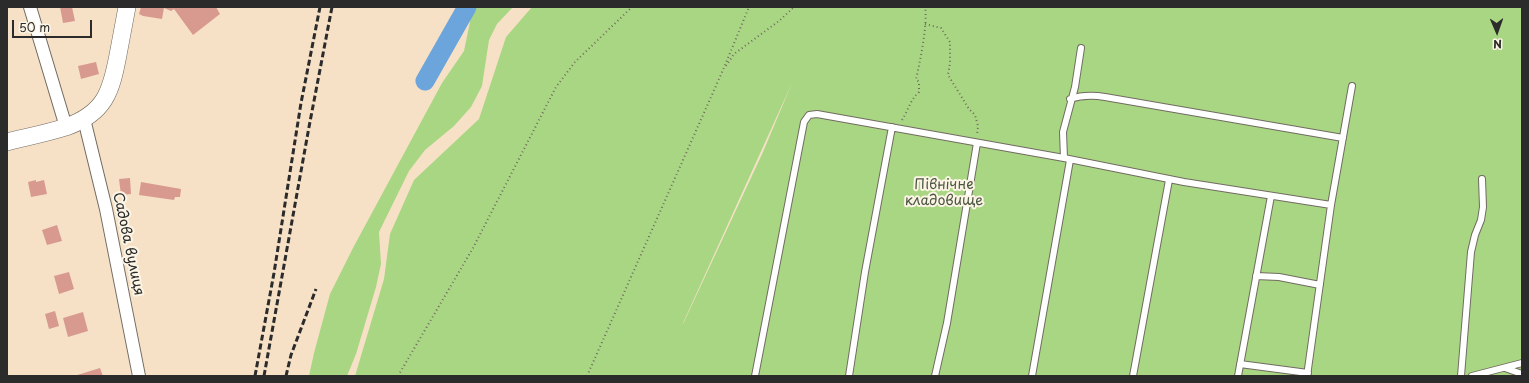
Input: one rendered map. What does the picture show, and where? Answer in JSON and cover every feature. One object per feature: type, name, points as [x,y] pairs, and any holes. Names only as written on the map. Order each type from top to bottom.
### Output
[{"type":"street","points":[[30,7],[66,127]]},
{"type":"street","points":[[7,142],[66,127],[84,119],[96,110],[112,86],[127,7]]},
{"type":"street","name":"Садова вулиця","points":[[84,119],[106,209],[139,376]]},
{"type":"lane","points":[[1032,376],[1067,159],[1063,132],[1070,99],[1075,87],[1081,48]]},
{"type":"lane","points":[[1240,364],[1308,374],[1331,205],[1352,86]]},
{"type":"lane","points":[[1070,99],[1079,96],[1105,97],[1343,138]]},
{"type":"lane","points":[[755,376],[804,122],[809,116],[817,114],[977,142],[1169,180],[1331,205]]},
{"type":"lane","points":[[849,376],[865,272],[892,127]]},
{"type":"lane","points":[[935,376],[947,323],[977,142]]},
{"type":"lane","points":[[1461,376],[1471,252],[1475,235],[1481,220],[1483,207],[1482,179]]},
{"type":"lane","points":[[1133,376],[1169,180]]},
{"type":"lane","points":[[1238,376],[1271,196]]},
{"type":"lane","points":[[1256,276],[1279,277],[1320,285]]},
{"type":"lane","points":[[1472,376],[1522,363]]},
{"type":"lane","points":[[1505,368],[1518,374],[1522,374]]},
{"type":"path","points":[[398,376],[473,248],[556,87],[575,62],[632,7]]},
{"type":"path","points":[[587,376],[723,70],[749,7]]},
{"type":"path","points":[[723,70],[734,54],[794,7]]},
{"type":"path","points":[[892,127],[899,124],[910,107],[912,98],[919,92],[918,82],[916,79],[925,24],[925,7]]},
{"type":"path","points":[[925,24],[941,28],[950,42],[950,63],[948,75],[969,109],[975,115],[978,126],[977,142]]},
{"type":"green space","points":[[476,7],[513,7],[497,24],[489,40],[482,86],[471,107],[454,126],[425,150],[409,171],[379,232],[381,264],[376,287],[356,354],[347,376],[309,376],[330,294],[353,248],[442,83],[464,51],[472,12]]},
{"type":"green space","name":"Північне кладовище","points":[[532,7],[1522,7],[1522,376],[355,376],[384,279],[390,234],[414,180],[479,119],[506,37]],"holes":[[[792,83],[763,152],[683,324]]]},
{"type":"building","points":[[60,7],[72,7],[75,21],[63,23]]},
{"type":"building","points":[[141,7],[216,7],[220,14],[193,35],[174,9],[171,11],[164,8],[162,19],[139,14]]},
{"type":"building","points":[[96,62],[99,74],[81,79],[78,66]]},
{"type":"building","points":[[130,178],[131,194],[121,195],[119,179]]},
{"type":"building","points":[[36,180],[36,182],[44,180],[47,194],[31,197],[28,182]]},
{"type":"building","points":[[141,182],[181,189],[180,197],[175,197],[174,200],[139,195]]},
{"type":"building","points":[[57,225],[62,241],[47,245],[42,230]]},
{"type":"building","points":[[69,272],[74,289],[59,294],[54,276]]},
{"type":"building","points":[[55,311],[59,326],[49,329],[45,314]]},
{"type":"building","points":[[83,312],[88,331],[68,337],[63,318]]},
{"type":"building","points":[[100,368],[103,376],[74,376]]},
{"type":"waterway","points":[[425,81],[467,7]]},
{"type":"railway","points":[[255,376],[274,273],[301,103],[320,7]]},
{"type":"railway","points":[[264,376],[332,7]]},
{"type":"railway","points":[[286,376],[291,355],[316,289]]}]
